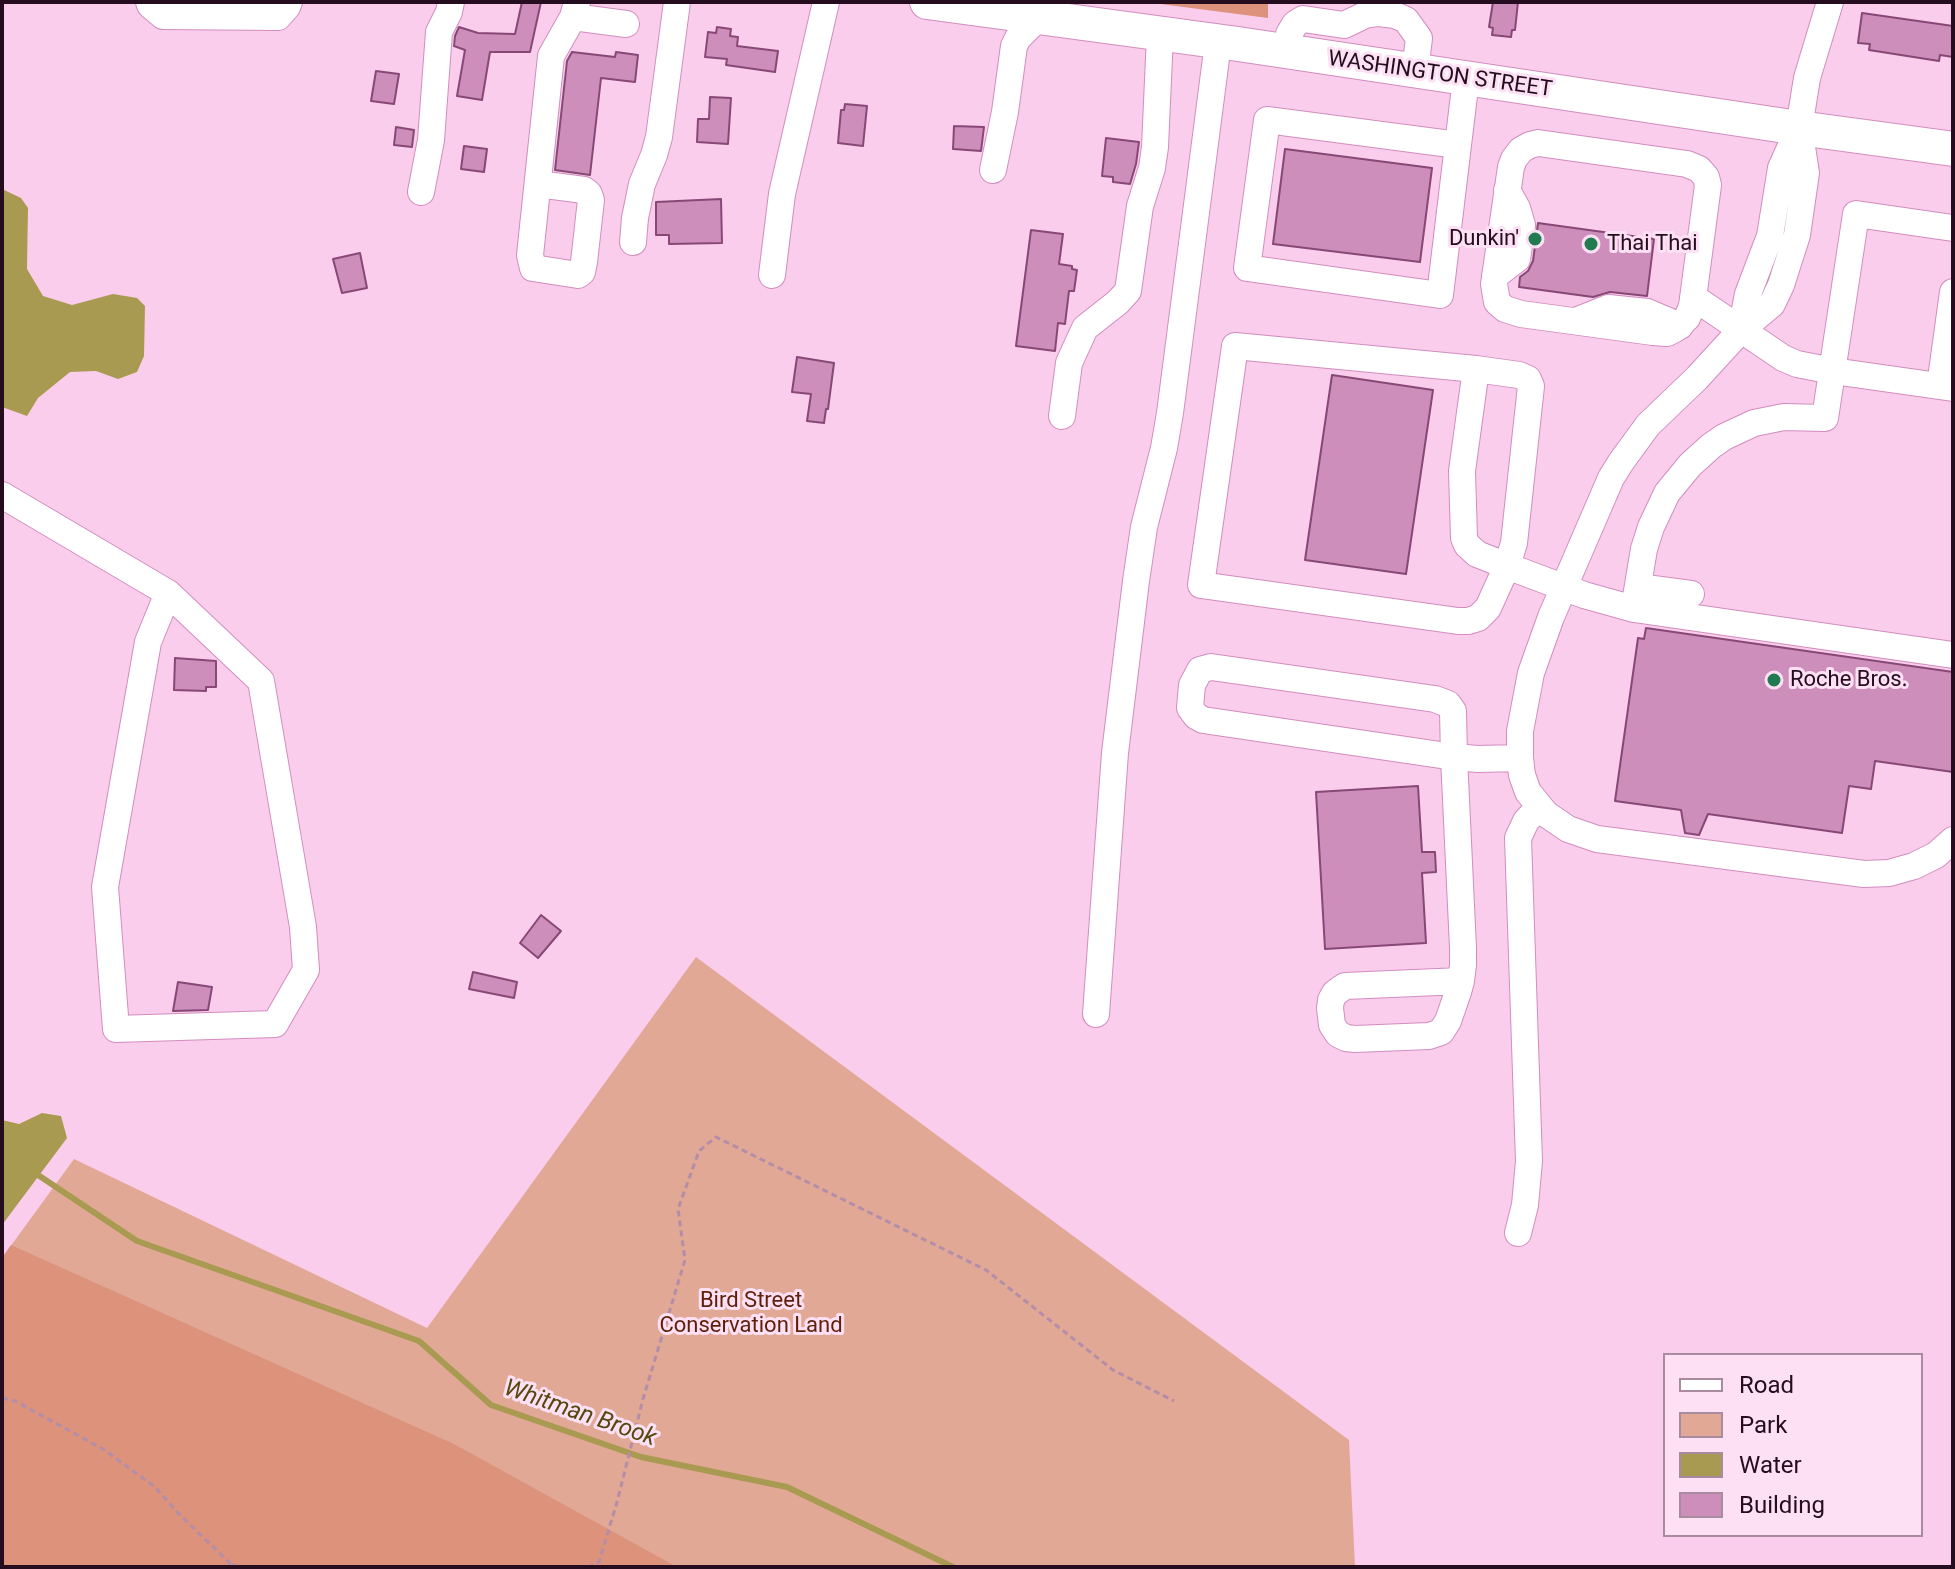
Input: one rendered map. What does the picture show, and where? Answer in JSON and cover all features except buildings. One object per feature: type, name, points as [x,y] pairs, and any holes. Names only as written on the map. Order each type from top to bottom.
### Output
[{"type":"main road","name":"WASHINGTON STREET","points":[[927,2],[1953,149]]},
{"type":"street","points":[[149,2],[163,16],[263,17],[278,17],[289,2]]},
{"type":"street","points":[[421,192],[431,140],[439,32],[451,2]]},
{"type":"street","points":[[633,242],[642,184],[659,137],[677,2]]},
{"type":"street","points":[[772,275],[782,194],[826,2]]},
{"type":"street","points":[[1830,2],[1807,78],[1799,128],[1806,173],[1791,258],[1772,304],[1741,330],[1648,425],[1621,462],[1602,496],[1563,587],[1527,687],[1520,731],[1520,758],[1525,783],[1545,813],[1568,829],[1597,839],[1864,874],[1889,873],[1914,866],[1936,855],[1953,840]]},
{"type":"street","points":[[538,184],[551,56],[575,9],[626,24]]},
{"type":"street","points":[[1287,52],[1289,34],[1295,24],[1303,19],[1344,25],[1365,15],[1395,15],[1406,20],[1419,38],[1415,71]]},
{"type":"street","points":[[993,170],[1014,46],[1038,18]]},
{"type":"street","points":[[1339,60],[1344,25]]},
{"type":"street","points":[[1062,416],[1069,363],[1085,328],[1128,291],[1140,206],[1155,147],[1160,35]]},
{"type":"street","points":[[1096,1014],[1115,753],[1130,628],[1144,527],[1170,413],[1218,43]]},
{"type":"street","points":[[1458,145],[1267,120],[1247,268],[1440,295],[1466,79]]},
{"type":"street","points":[[1534,144],[1696,167],[1706,177],[1708,185],[1693,297],[1690,313],[1680,326],[1671,332],[1661,333],[1584,317],[1521,314],[1501,306],[1495,296],[1495,276],[1507,190],[1514,159],[1521,150],[1534,144]]},
{"type":"street","points":[[1636,598],[1644,549],[1658,510],[1667,493],[1690,465],[1724,437],[1754,423],[1784,417],[1825,418],[1856,214],[1953,228]]},
{"type":"street","points":[[1693,297],[1789,361],[1833,371],[1946,387],[1953,292]]},
{"type":"street","points":[[1235,346],[1476,369],[1528,379],[1531,386],[1514,543],[1507,566],[1488,608],[1478,618],[1468,621],[1201,585],[1235,346]]},
{"type":"street","points":[[1476,369],[1462,471],[1464,538],[1467,545],[1477,554],[1612,604],[1636,598],[1691,594]]},
{"type":"street","points":[[2,495],[168,593],[261,681],[303,927],[306,970],[275,1024],[116,1029],[105,887],[148,642],[168,593]]},
{"type":"street","points":[[1636,598],[1953,655]]},
{"type":"street","points":[[1461,981],[1345,986],[1331,1000],[1332,1025],[1338,1034],[1351,1039],[1435,1035],[1445,1027],[1455,1003],[1461,981],[1463,948],[1454,757],[1453,737],[1454,715],[1451,707],[1440,700],[1211,667],[1200,670],[1192,685],[1190,708],[1203,720],[1454,757],[1520,758]]},
{"type":"street","points":[[1518,1233],[1525,1205],[1529,1161],[1518,838],[1526,821],[1545,813]]},
{"type":"path","points":[[588,1567],[599,1562],[685,1260],[678,1209],[699,1151],[716,1137],[986,1270],[1113,1370],[1174,1401]]},
{"type":"path","points":[[2,1398],[15,1401],[103,1449],[155,1487],[233,1566],[244,1567]]},
{"type":"green space","name":"Bird Street Conservation Land","points":[[696,957],[1349,1440],[1355,1567],[2,1567],[2,1258],[74,1159],[427,1328]]},
{"type":"shaded area","points":[[1145,2],[1268,2],[1268,18]]},
{"type":"shaded area","points":[[11,1245],[454,1444],[677,1567],[2,1567],[2,1258]]},
{"type":"water","points":[[2,189],[21,198],[28,208],[27,269],[43,296],[72,305],[113,294],[137,298],[145,306],[144,356],[137,372],[118,379],[96,371],[70,372],[38,398],[27,416],[2,407]]},
{"type":"water","points":[[42,1113],[61,1116],[67,1138],[2,1225],[2,1120],[19,1124]]},
{"type":"waterway","name":"Whitman Brook","points":[[32,1171],[137,1241],[419,1341],[491,1405],[641,1457],[787,1487],[953,1567]]},
{"type":"place","name":"Dunkin'","points":[[1535,239]]},
{"type":"place","name":"Thai Thai","points":[[1591,244]]},
{"type":"place","name":"Roche Bros.","points":[[1774,680]]}]
